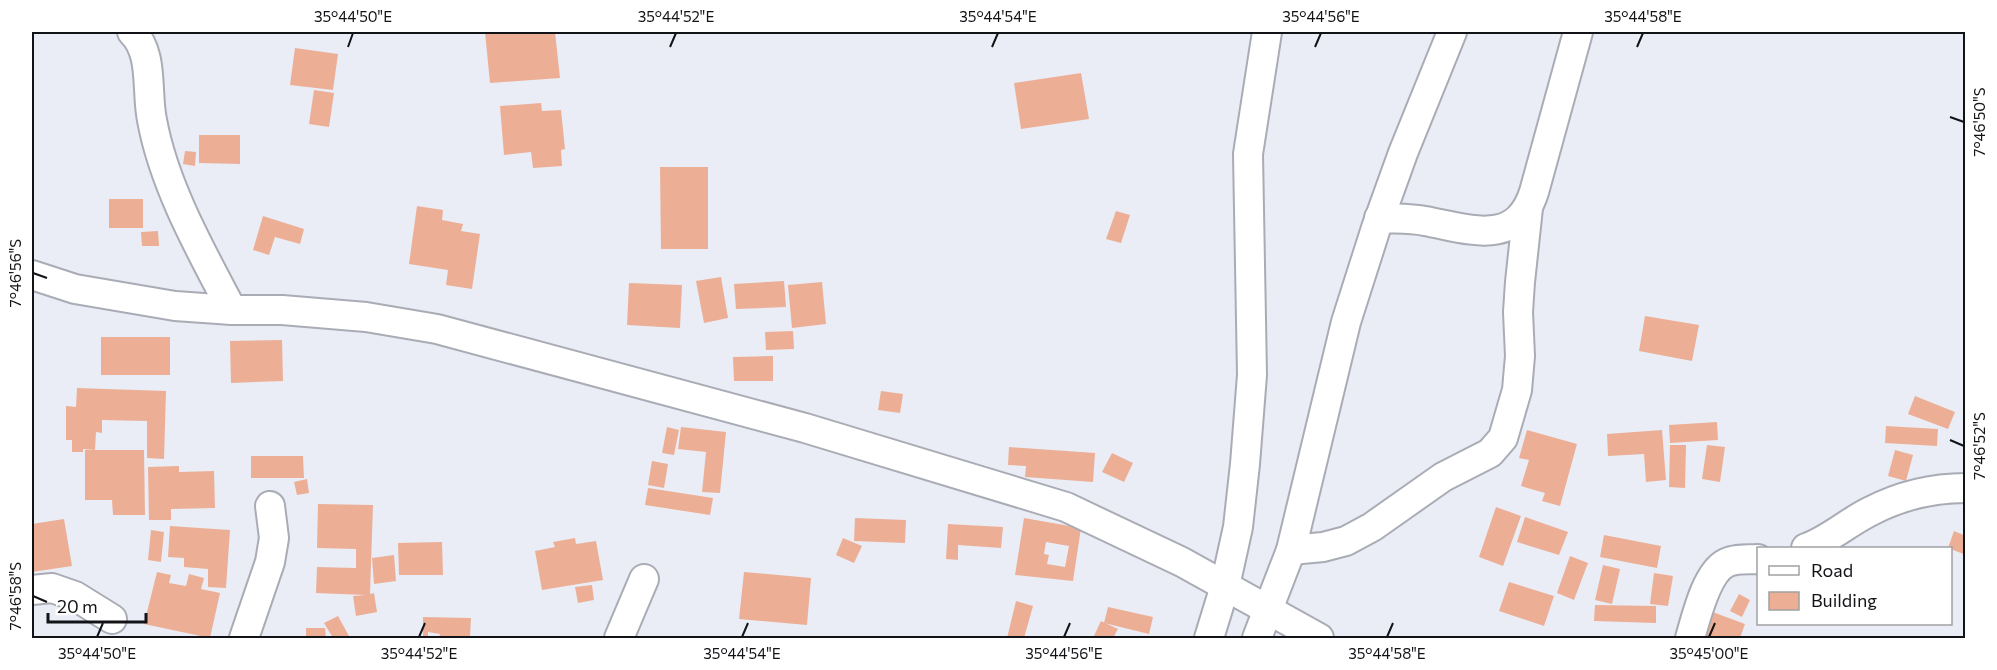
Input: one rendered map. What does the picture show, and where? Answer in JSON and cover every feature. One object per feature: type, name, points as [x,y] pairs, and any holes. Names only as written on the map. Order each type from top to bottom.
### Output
[{"type":"street","points":[[132,32],[137,36],[147,60],[152,120],[164,163],[202,253],[232,310]]},
{"type":"street","points":[[1209,639],[1225,586],[1238,526],[1251,386],[1248,154],[1267,32]]},
{"type":"street","points":[[1257,639],[1291,550],[1346,322],[1379,218],[1452,32]]},
{"type":"street","points":[[1291,550],[1323,547],[1346,541],[1372,527],[1443,477],[1490,453],[1503,438],[1517,390],[1519,292],[1528,208],[1578,32]]},
{"type":"street","points":[[1379,218],[1421,220],[1481,232],[1513,223],[1528,208]]},
{"type":"street","points":[[32,275],[75,289],[130,300],[232,310],[282,310],[366,317],[436,329],[805,428],[1066,507],[1182,562],[1319,639]]},
{"type":"street","points":[[1809,547],[1870,511],[1897,500],[1923,492],[1965,488]]},
{"type":"street","points":[[244,639],[270,562],[274,537],[270,506]]},
{"type":"street","points":[[1690,639],[1696,615],[1709,582],[1718,569],[1730,562],[1757,559]]},
{"type":"street","points":[[619,639],[644,579]]},
{"type":"street","points":[[32,590],[52,588],[75,596],[112,619]]},
{"type":"building","points":[[485,32],[555,32],[560,78],[490,83]]},
{"type":"building","points":[[295,48],[338,54],[333,90],[290,85]]},
{"type":"building","points":[[1081,73],[1089,119],[1021,129],[1014,83]]},
{"type":"building","points":[[314,90],[334,93],[329,127],[309,124]]},
{"type":"building","points":[[541,103],[542,111],[561,110],[565,149],[561,150],[562,166],[533,168],[531,152],[504,155],[500,106]]},
{"type":"building","points":[[199,135],[240,135],[240,164],[199,163]]},
{"type":"building","points":[[185,151],[196,152],[195,166],[183,164]]},
{"type":"building","points":[[660,167],[708,167],[708,249],[661,249]]},
{"type":"building","points":[[109,199],[143,199],[143,228],[109,228]]},
{"type":"building","points":[[417,206],[443,210],[442,220],[463,224],[461,231],[480,234],[472,289],[446,285],[448,270],[409,264]]},
{"type":"building","points":[[1116,211],[1130,215],[1121,243],[1106,239]]},
{"type":"building","points":[[263,216],[304,229],[300,244],[275,237],[269,255],[253,250]]},
{"type":"building","points":[[158,231],[159,246],[142,246],[141,232]]},
{"type":"building","points":[[721,277],[728,318],[704,323],[696,281]]},
{"type":"building","points":[[784,281],[786,307],[736,309],[734,284]]},
{"type":"building","points":[[822,282],[826,324],[792,328],[788,285]]},
{"type":"building","points":[[629,283],[682,285],[680,328],[627,325]]},
{"type":"building","points":[[1645,316],[1699,325],[1692,361],[1639,351]]},
{"type":"building","points":[[793,331],[794,349],[766,350],[765,332]]},
{"type":"building","points":[[101,337],[170,337],[170,375],[101,375]]},
{"type":"building","points":[[282,340],[283,381],[231,383],[230,341]]},
{"type":"building","points":[[773,356],[773,381],[734,381],[733,357]]},
{"type":"building","points":[[77,388],[166,391],[164,459],[147,458],[147,421],[102,420],[102,433],[96,432],[95,450],[83,449],[83,452],[72,452],[72,440],[66,440],[66,406],[76,407]]},
{"type":"building","points":[[881,391],[903,394],[900,413],[878,410]]},
{"type":"building","points":[[1915,396],[1955,412],[1948,429],[1908,414]]},
{"type":"building","points":[[1717,422],[1718,440],[1670,443],[1669,425]]},
{"type":"building","points":[[1886,426],[1938,429],[1937,446],[1885,443]]},
{"type":"building","points":[[667,427],[679,430],[674,455],[662,453]]},
{"type":"building","points":[[681,427],[726,432],[720,493],[702,492],[706,452],[678,449]]},
{"type":"building","points":[[1527,430],[1577,444],[1560,506],[1542,501],[1545,493],[1521,486],[1529,460],[1519,458]]},
{"type":"building","points":[[1662,430],[1666,480],[1646,482],[1644,454],[1608,456],[1607,434]]},
{"type":"building","points":[[1670,445],[1686,445],[1685,488],[1669,487]]},
{"type":"building","points":[[1707,445],[1725,447],[1720,482],[1702,479]]},
{"type":"building","points":[[1009,447],[1095,453],[1093,482],[1025,477],[1026,466],[1008,465]]},
{"type":"building","points":[[85,450],[144,450],[145,515],[113,515],[112,500],[85,500]]},
{"type":"building","points":[[1895,450],[1913,455],[1906,481],[1888,476]]},
{"type":"building","points":[[1112,453],[1133,463],[1124,482],[1102,472]]},
{"type":"building","points":[[251,456],[303,456],[304,478],[251,478]]},
{"type":"building","points":[[652,461],[668,464],[664,488],[648,485]]},
{"type":"building","points":[[179,466],[179,472],[214,471],[215,508],[171,509],[171,520],[149,520],[148,467]]},
{"type":"building","points":[[307,479],[309,493],[297,495],[294,482]]},
{"type":"building","points":[[648,488],[713,498],[710,515],[645,505]]},
{"type":"building","points":[[318,504],[373,505],[370,594],[374,593],[377,612],[356,616],[353,596],[365,595],[316,593],[317,567],[356,568],[356,549],[317,548]]},
{"type":"building","points":[[1496,507],[1521,516],[1503,566],[1479,557]]},
{"type":"building","points":[[1525,517],[1568,532],[1559,555],[1517,542]]},
{"type":"building","points":[[855,518],[906,520],[905,543],[854,541]]},
{"type":"building","points":[[1024,518],[1081,528],[1073,581],[1015,575]],"holes":[[[1046,542],[1069,546],[1065,567],[1047,564],[1049,555],[1044,554]]]},
{"type":"building","points":[[64,519],[72,566],[32,572],[32,524]]},
{"type":"building","points":[[948,524],[1003,527],[1001,548],[958,545],[958,560],[946,559]]},
{"type":"building","points":[[170,526],[230,530],[226,588],[208,587],[208,569],[184,567],[184,558],[168,557]]},
{"type":"building","points":[[151,530],[164,532],[161,562],[148,560]]},
{"type":"building","points":[[1954,531],[1966,536],[1966,555],[1948,547]]},
{"type":"building","points":[[1604,535],[1661,546],[1657,568],[1600,557]]},
{"type":"building","points":[[575,538],[576,544],[596,541],[603,580],[542,590],[535,551],[555,547],[553,542]]},
{"type":"building","points":[[843,538],[862,546],[854,563],[836,555]]},
{"type":"building","points":[[442,542],[443,575],[399,575],[398,543]]},
{"type":"building","points":[[394,555],[396,581],[374,584],[372,558]]},
{"type":"building","points":[[1570,556],[1588,563],[1574,600],[1557,593]]},
{"type":"building","points":[[1603,565],[1620,569],[1612,604],[1595,600]]},
{"type":"building","points":[[157,572],[171,575],[169,583],[186,586],[189,574],[204,578],[201,589],[220,593],[210,638],[144,624]]},
{"type":"building","points":[[744,572],[811,578],[807,625],[739,619]]},
{"type":"building","points":[[1654,573],[1673,576],[1668,606],[1650,604]]},
{"type":"building","points":[[1509,582],[1554,596],[1544,626],[1499,611]]},
{"type":"building","points":[[592,585],[594,600],[578,603],[575,587]]},
{"type":"building","points":[[1739,594],[1750,600],[1742,617],[1730,611]]},
{"type":"building","points":[[1016,601],[1033,606],[1024,638],[1007,638]]},
{"type":"building","points":[[1595,605],[1656,606],[1656,623],[1594,621]]},
{"type":"building","points":[[1108,607],[1153,617],[1149,634],[1104,623]]},
{"type":"building","points":[[1710,611],[1745,624],[1740,638],[1701,638]]},
{"type":"building","points":[[338,616],[349,636],[345,638],[333,638],[324,623]]},
{"type":"building","points":[[423,617],[471,618],[470,638],[439,638],[440,634],[428,632],[428,638],[423,638]]},
{"type":"building","points":[[1101,621],[1118,629],[1113,638],[1093,638]]},
{"type":"building","points":[[306,628],[325,628],[326,638],[306,638]]}]
